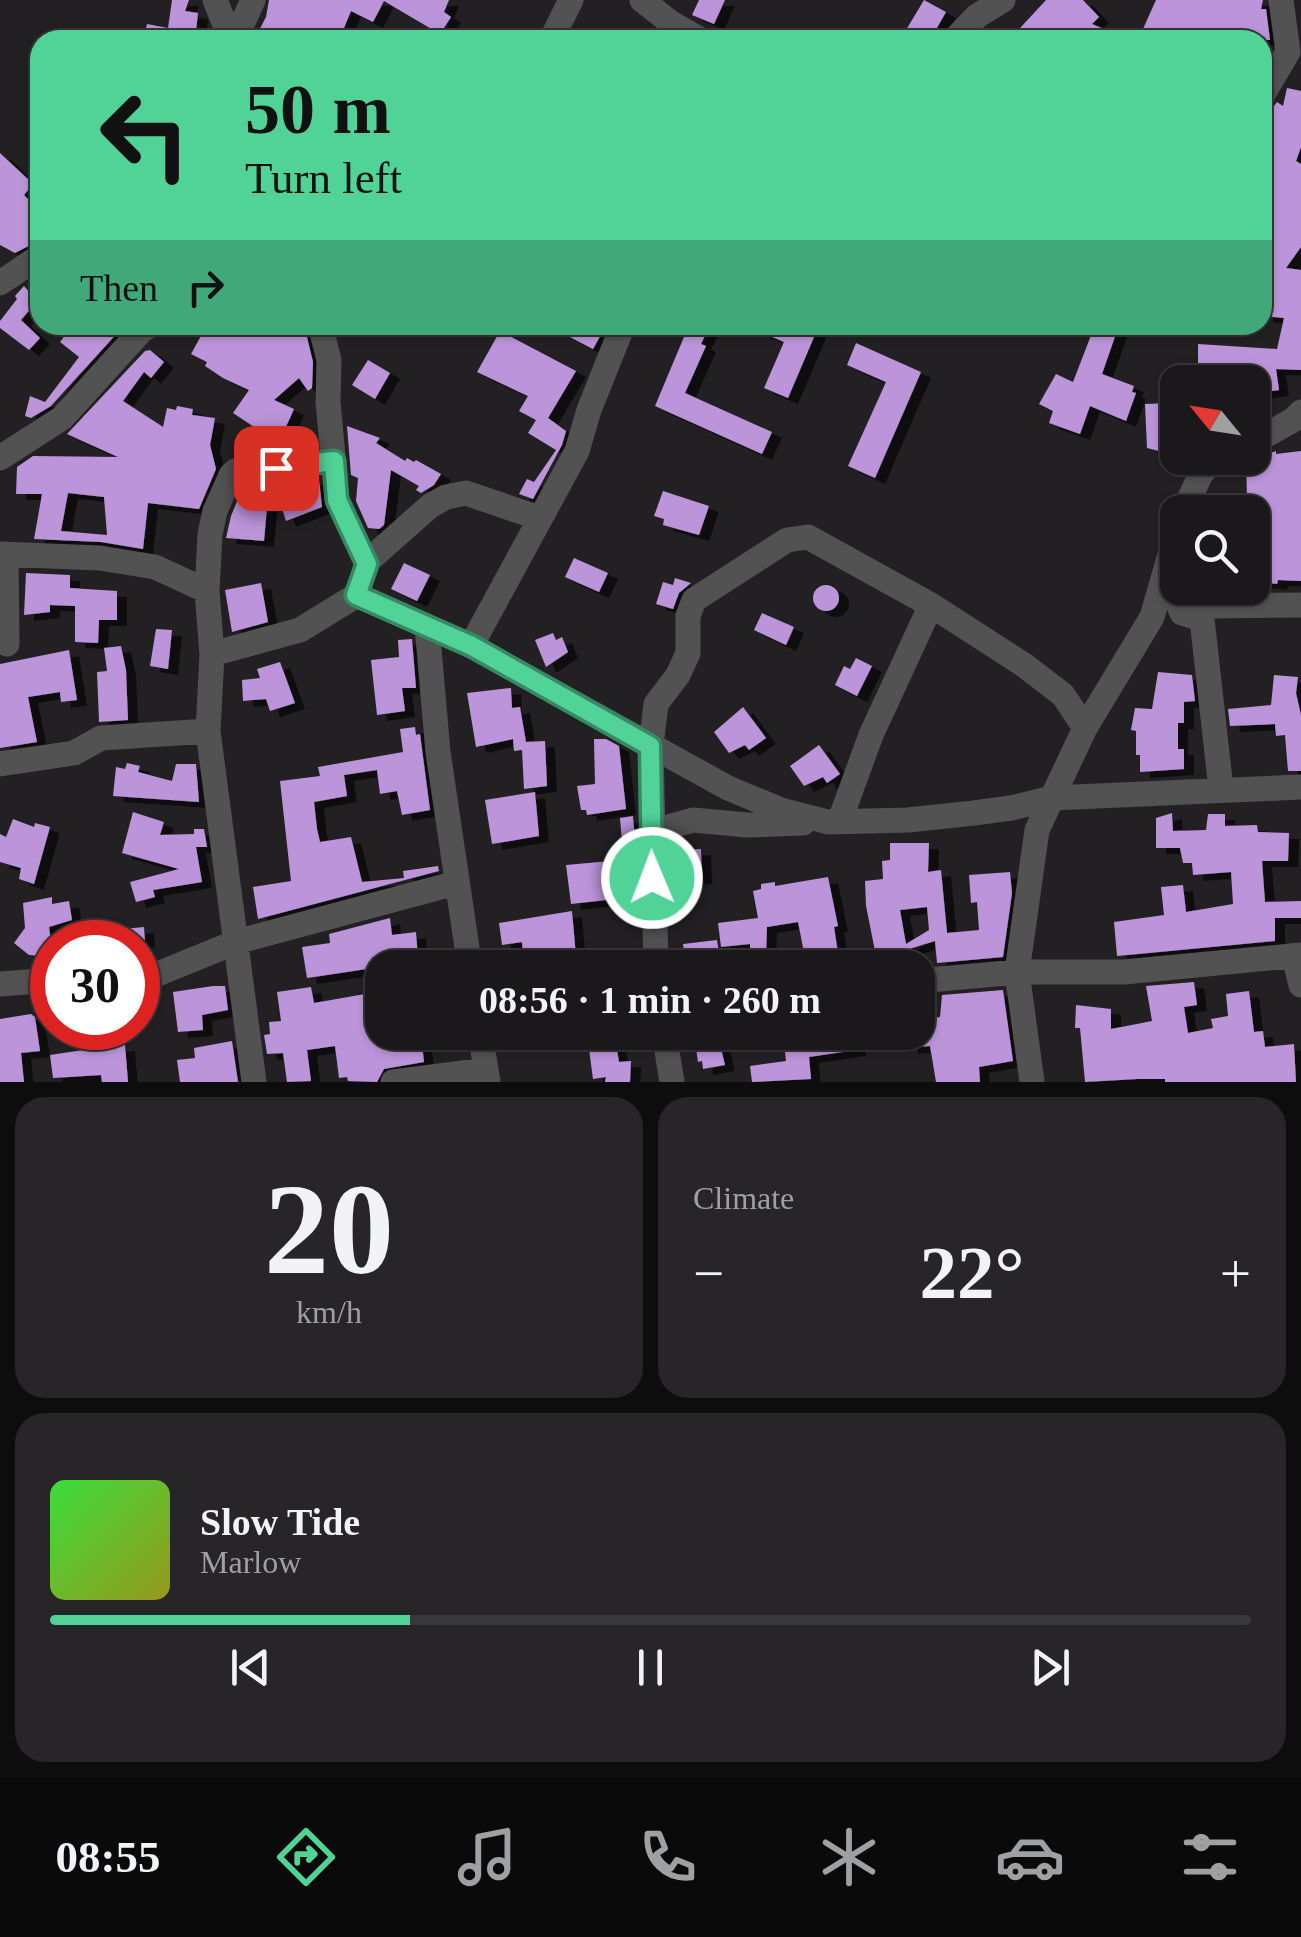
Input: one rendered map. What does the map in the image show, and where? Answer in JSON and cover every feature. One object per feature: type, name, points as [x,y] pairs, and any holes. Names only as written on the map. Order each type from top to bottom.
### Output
[{"type":"street","points":[[214,0],[228,30]]},
{"type":"street","points":[[238,30],[253,0]]},
{"type":"street","points":[[556,30],[571,0]]},
{"type":"street","points":[[642,0],[683,30]]},
{"type":"street","points":[[964,30],[977,16],[1003,0]]},
{"type":"street","points":[[1272,79],[1288,52],[1281,0]]},
{"type":"street","points":[[0,284],[30,263]]},
{"type":"street","points":[[0,458],[62,418],[137,335]]},
{"type":"street","points":[[323,335],[329,360],[328,402],[337,500],[367,564]]},
{"type":"street","points":[[472,646],[577,451],[619,335]]},
{"type":"street","points":[[1290,427],[1301,412]]},
{"type":"street","points":[[254,1082],[208,732],[212,654],[207,590],[210,534],[233,472],[334,461]]},
{"type":"street","points":[[212,654],[300,630],[356,595],[367,564],[430,506],[446,497],[466,492],[539,518]]},
{"type":"street","points":[[655,950],[650,746],[656,704],[678,675],[688,653],[688,616],[694,600],[787,540],[808,538],[931,605],[1064,695],[1085,728]]},
{"type":"street","points":[[7,644],[3,554],[100,558],[155,567],[207,590]]},
{"type":"street","points":[[1032,1082],[1018,972],[1038,830],[1085,728],[1152,617],[1160,592]]},
{"type":"street","points":[[356,595],[472,646],[728,788],[781,810],[834,821]]},
{"type":"street","points":[[1210,606],[1301,604]]},
{"type":"street","points":[[834,821],[931,605]]},
{"type":"street","points":[[1179,605],[1182,613],[1202,619],[1221,789]]},
{"type":"street","points":[[427,626],[438,752],[467,950]]},
{"type":"street","points":[[0,764],[74,753],[101,738],[208,732]]},
{"type":"street","points":[[650,832],[693,820],[748,824],[908,820],[974,813],[1052,798],[1301,787]]},
{"type":"street","points":[[160,973],[236,942],[456,883]]},
{"type":"street","points":[[935,979],[1018,972],[1113,972],[1297,955],[1301,985]]},
{"type":"street","points":[[0,984],[30,982]]},
{"type":"street","points":[[393,1082],[489,1078],[484,1050]]},
{"type":"street","points":[[664,1050],[665,1077]]},
{"type":"building","points":[[172,0],[189,0],[185,11],[198,13],[196,30],[146,30],[147,24],[168,28]]},
{"type":"building","points":[[269,0],[449,0],[444,12],[451,17],[443,30],[433,30],[384,1],[373,22],[351,11],[343,30],[259,30]]},
{"type":"building","points":[[699,0],[725,0],[714,24],[692,15]]},
{"type":"building","points":[[924,0],[946,12],[936,30],[906,30]]},
{"type":"building","points":[[1046,0],[1083,0],[1099,17],[1092,24],[1106,30],[1018,30]]},
{"type":"building","points":[[1156,0],[1263,0],[1261,9],[1266,9],[1269,30],[1142,30]]},
{"type":"building","points":[[1287,88],[1301,91],[1301,147],[1296,161],[1301,164],[1301,247],[1286,268],[1301,270],[1301,370],[1276,369],[1279,390],[1270,391],[1270,365],[1198,365],[1198,344],[1277,349],[1284,318],[1272,317],[1272,109],[1277,102],[1283,106]]},
{"type":"building","points":[[0,153],[30,181],[24,195],[30,201],[30,245],[15,253],[0,245]]},
{"type":"building","points":[[24,286],[30,293],[30,310],[21,320],[30,329],[30,335],[40,338],[29,350],[0,328],[0,321],[17,299],[15,296]]},
{"type":"building","points":[[65,335],[115,335],[51,406],[31,418],[25,416],[30,396],[45,402],[79,357],[60,342]]},
{"type":"building","points":[[201,335],[306,335],[313,362],[312,388],[308,391],[299,378],[274,400],[294,409],[275,451],[261,446],[266,435],[233,413],[249,390],[223,378],[205,366],[207,362],[191,354]]},
{"type":"building","points":[[498,335],[508,335],[576,371],[548,418],[566,431],[533,499],[519,494],[527,479],[534,482],[556,450],[528,433],[536,420],[519,411],[528,396],[477,372]]},
{"type":"building","points":[[566,335],[601,335],[593,349]]},
{"type":"building","points":[[685,335],[705,335],[701,344],[706,346],[685,393],[772,432],[762,454],[655,406]]},
{"type":"building","points":[[768,335],[815,335],[788,398],[764,388],[784,342]]},
{"type":"building","points":[[1091,335],[1116,335],[1102,374],[1134,386],[1132,392],[1136,393],[1126,421],[1090,406],[1080,434],[1049,423],[1053,411],[1039,404],[1056,374],[1073,382]]},
{"type":"building","points":[[856,343],[921,372],[875,478],[848,466],[886,382],[847,365]]},
{"type":"building","points":[[150,350],[164,362],[151,378],[144,372],[123,401],[163,427],[167,408],[176,410],[177,406],[193,409],[192,415],[215,418],[210,445],[216,469],[199,509],[148,503],[143,549],[101,542],[34,539],[42,494],[16,494],[17,467],[33,456],[118,457],[67,434]],"holes":[[[68,493],[104,497],[107,535],[61,531]]]},
{"type":"building","points":[[368,360],[390,373],[375,399],[352,385]]},
{"type":"building","points":[[1160,403],[1160,451],[1147,448],[1145,404]]},
{"type":"building","points":[[347,426],[380,438],[376,443],[405,461],[416,460],[441,474],[434,485],[421,493],[416,490],[419,486],[391,470],[384,525],[379,529],[368,528],[356,501],[358,478],[351,475]]},
{"type":"building","points":[[1301,451],[1301,581],[1270,583],[1270,495],[1247,495],[1246,475],[1270,475],[1270,453]]},
{"type":"building","points":[[319,479],[322,507],[286,521],[276,490],[298,481]]},
{"type":"building","points":[[663,491],[709,506],[699,535],[663,525],[664,519],[654,516]]},
{"type":"building","points":[[240,494],[268,496],[264,541],[226,538]]},
{"type":"building","points":[[574,558],[608,573],[599,592],[565,577]]},
{"type":"building","points":[[404,563],[430,575],[417,601],[391,589]]},
{"type":"building","points":[[26,573],[70,575],[70,588],[117,591],[117,620],[99,620],[98,643],[75,642],[75,606],[50,605],[50,612],[24,615]]},
{"type":"building","points":[[675,578],[691,583],[679,593],[673,609],[656,604],[663,582],[673,585]]},
{"type":"building","points":[[261,583],[268,622],[232,632],[225,590]]},
{"type":"building","points":[[826,585],[835,589],[839,598],[835,607],[826,611],[817,607],[813,598],[817,589]]},
{"type":"building","points":[[762,613],[794,627],[786,645],[754,630]]},
{"type":"building","points":[[156,629],[172,630],[168,669],[150,666]]},
{"type":"building","points":[[553,633],[556,640],[562,637],[568,652],[546,667],[535,640]]},
{"type":"building","points":[[412,639],[416,688],[402,688],[405,711],[377,715],[371,660],[399,657],[398,640]]},
{"type":"building","points":[[121,646],[128,720],[99,722],[97,672],[107,671],[104,648]]},
{"type":"building","points":[[69,650],[77,700],[61,702],[60,692],[28,697],[37,742],[0,748],[0,664]]},
{"type":"building","points":[[856,658],[872,666],[857,696],[835,685],[844,666],[850,669]]},
{"type":"building","points":[[280,662],[295,703],[270,711],[266,699],[243,701],[242,680],[260,678],[257,669]]},
{"type":"building","points":[[1158,672],[1192,675],[1195,701],[1184,702],[1184,723],[1178,723],[1178,749],[1184,749],[1184,769],[1140,772],[1136,731],[1131,730],[1135,708],[1152,709]]},
{"type":"building","points":[[1274,675],[1298,677],[1301,771],[1288,771],[1285,735],[1276,736],[1275,724],[1230,726],[1228,709],[1271,705]]},
{"type":"building","points":[[511,688],[512,708],[520,707],[526,742],[545,741],[547,786],[524,789],[522,750],[514,751],[513,739],[476,747],[467,693]]},
{"type":"building","points":[[743,707],[766,738],[749,750],[745,745],[729,753],[714,732]]},
{"type":"building","points":[[415,727],[416,735],[420,734],[430,810],[402,815],[397,791],[380,794],[377,770],[344,775],[347,796],[314,802],[317,829],[320,842],[351,837],[362,882],[404,878],[403,871],[438,866],[439,871],[258,919],[253,887],[291,881],[280,781],[320,776],[318,767],[403,752],[400,729]]},
{"type":"building","points":[[594,739],[606,739],[619,746],[626,809],[587,815],[586,810],[581,810],[577,786],[595,784]]},
{"type":"building","points":[[819,745],[840,774],[827,783],[823,777],[804,786],[790,766]]},
{"type":"building","points":[[127,763],[140,766],[138,772],[172,781],[176,764],[196,764],[199,802],[113,796],[116,767],[125,769]]},
{"type":"building","points":[[535,792],[539,836],[492,844],[485,800]]},
{"type":"building","points":[[133,812],[164,822],[160,835],[194,834],[194,829],[204,829],[207,847],[196,847],[202,882],[153,890],[155,897],[136,902],[130,882],[179,869],[122,853]]},
{"type":"building","points":[[1172,813],[1173,831],[1206,830],[1208,814],[1225,814],[1225,826],[1257,825],[1258,832],[1289,833],[1288,861],[1262,861],[1265,902],[1301,901],[1301,918],[1275,918],[1275,941],[1117,956],[1114,922],[1164,915],[1161,887],[1183,885],[1186,912],[1233,904],[1231,872],[1193,875],[1192,863],[1183,863],[1180,848],[1156,848],[1156,818]]},
{"type":"building","points":[[633,816],[637,863],[624,865],[620,818]]},
{"type":"building","points":[[13,819],[34,827],[35,823],[50,827],[34,884],[19,879],[21,868],[0,862],[0,834],[6,837]]},
{"type":"building","points":[[890,843],[929,843],[928,872],[941,870],[947,933],[979,930],[977,902],[971,903],[969,875],[1010,872],[1012,893],[1003,957],[937,963],[935,941],[906,950],[875,950],[865,881],[883,879],[882,861],[890,860]],"holes":[[[927,907],[929,930],[906,944],[900,910]]]},
{"type":"building","points":[[701,849],[702,878],[686,879],[681,850]]},
{"type":"building","points":[[621,860],[623,885],[613,886],[615,899],[571,904],[566,865]]},
{"type":"building","points":[[828,877],[838,926],[834,927],[838,950],[803,950],[798,922],[767,927],[766,950],[750,950],[750,944],[721,947],[718,923],[758,918],[753,891],[761,889],[761,884],[775,882],[775,886]]},
{"type":"building","points":[[52,897],[52,904],[69,901],[72,920],[30,920],[30,955],[14,943],[25,928],[23,903]]},
{"type":"building","points":[[572,911],[575,950],[523,950],[522,942],[502,945],[499,923]]},
{"type":"building","points":[[390,918],[392,935],[416,932],[417,950],[365,950],[365,969],[307,978],[302,947],[330,943],[329,934]]},
{"type":"building","points":[[717,940],[719,950],[684,950],[683,944]]},
{"type":"building","points":[[1194,982],[1197,1005],[1184,1007],[1188,1033],[1213,1028],[1211,1019],[1228,1016],[1226,994],[1249,991],[1254,1032],[1263,1031],[1265,1047],[1294,1044],[1296,1082],[1085,1082],[1080,1028],[1075,1028],[1076,1005],[1111,1009],[1111,1029],[1152,1021],[1146,986]]},
{"type":"building","points":[[225,986],[228,1010],[202,1015],[203,1030],[178,1032],[173,992]]},
{"type":"building","points":[[311,987],[314,1003],[365,994],[365,1050],[423,1050],[424,1062],[384,1069],[377,1082],[348,1081],[347,1077],[339,1078],[335,1046],[307,1050],[311,1081],[287,1082],[283,1053],[267,1054],[264,1035],[270,1034],[269,1022],[281,1021],[277,992]]},
{"type":"building","points":[[1003,990],[1013,1061],[979,1067],[980,1082],[936,1082],[931,1050],[935,1050],[935,1018],[940,1017],[942,995]]},
{"type":"building","points":[[30,1014],[30,1050],[40,1051],[21,1053],[24,1082],[0,1082],[0,1019]]},
{"type":"building","points":[[232,1041],[238,1082],[180,1082],[177,1060],[195,1058],[194,1048]]},
{"type":"building","points":[[125,1050],[128,1082],[102,1082],[101,1075],[53,1078],[50,1055]]},
{"type":"building","points":[[589,1050],[617,1050],[619,1062],[631,1061],[630,1082],[605,1082],[606,1077],[593,1079]]},
{"type":"building","points":[[696,1050],[721,1050],[725,1065],[703,1069],[702,1061],[698,1062]]},
{"type":"building","points":[[785,1050],[856,1050],[809,1057],[811,1079],[752,1082],[750,1066],[786,1061]]},
{"type":"route","points":[[276,468],[334,461],[337,500],[367,564],[356,595],[472,646],[650,746],[652,878]]}]
